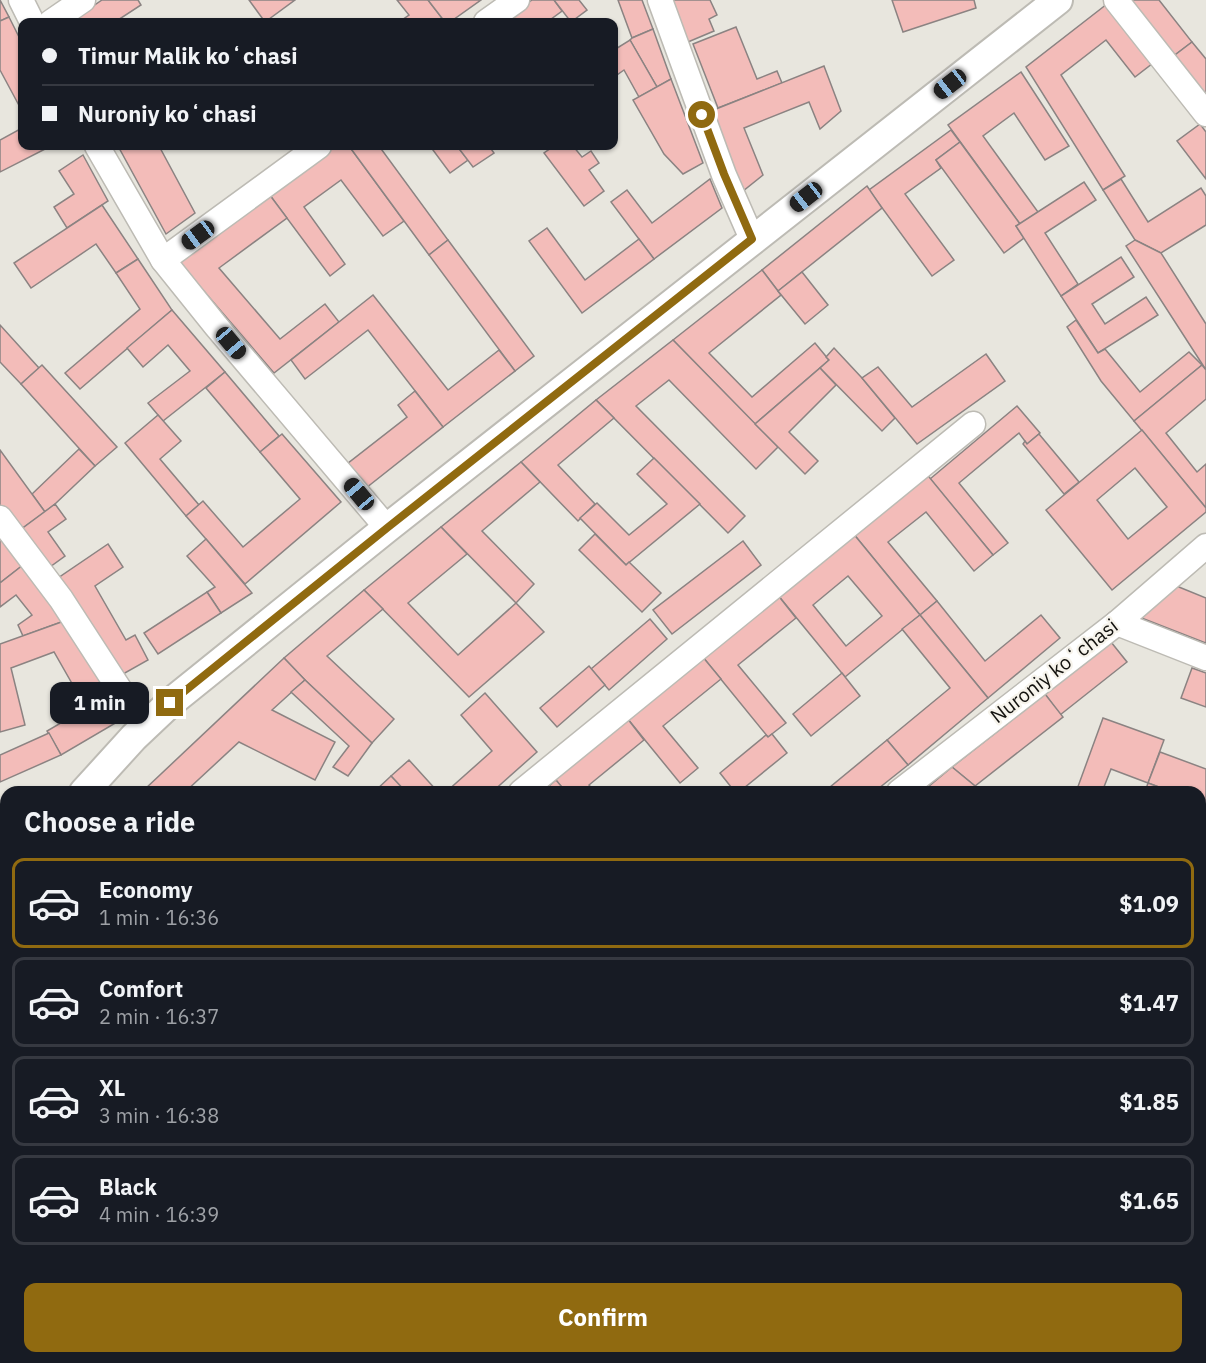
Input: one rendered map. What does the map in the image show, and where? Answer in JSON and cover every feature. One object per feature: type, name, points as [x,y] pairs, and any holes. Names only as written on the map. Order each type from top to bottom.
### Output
[{"type":"street","points":[[21,0],[31,18]]},
{"type":"street","points":[[57,18],[82,0]]},
{"type":"street","points":[[492,18],[517,0]]},
{"type":"street","points":[[660,0],[724,174],[752,239]]},
{"type":"street","points":[[95,786],[144,727],[170,703],[752,239],[1058,0]]},
{"type":"street","points":[[1116,0],[1206,114]]},
{"type":"street","points":[[99,150],[164,260],[216,326],[387,528]]},
{"type":"street","points":[[164,260],[314,150]]},
{"type":"street","points":[[528,786],[973,424]]},
{"type":"street","points":[[0,518],[61,599],[144,727]]},
{"type":"street","name":"Nuroniy koʻchasi","points":[[907,786],[1116,623],[1206,546]]},
{"type":"street","points":[[1116,623],[1206,658]]},
{"type":"building","points":[[0,0],[9,17],[0,21]]},
{"type":"building","points":[[102,0],[138,0],[141,5],[121,18],[76,18]]},
{"type":"building","points":[[249,0],[295,0],[270,18],[262,18]]},
{"type":"building","points":[[397,0],[428,0],[442,18],[405,18],[409,15]]},
{"type":"building","points":[[428,0],[481,0],[456,18],[442,18]]},
{"type":"building","points":[[532,0],[554,0],[562,11],[552,18],[507,18]]},
{"type":"building","points":[[554,0],[579,0],[587,10],[576,18],[568,18]]},
{"type":"building","points":[[618,0],[642,0],[653,29],[632,38]]},
{"type":"building","points":[[672,0],[710,0],[717,15],[709,19],[714,31],[688,42]]},
{"type":"building","points":[[892,0],[974,0],[976,8],[903,32]]},
{"type":"building","points":[[1125,0],[1159,0],[1192,42],[1171,58]]},
{"type":"building","points":[[1107,4],[1153,63],[1135,77],[1106,40],[1061,75],[1125,176],[1103,190],[1026,67]]},
{"type":"building","points":[[9,17],[18,35],[18,104],[0,70],[0,21]]},
{"type":"building","points":[[736,27],[757,79],[777,71],[782,83],[718,108],[693,44]]},
{"type":"building","points":[[653,29],[671,79],[657,87],[630,40]]},
{"type":"building","points":[[630,40],[657,87],[639,97],[624,70],[618,74],[618,48]]},
{"type":"building","points":[[1192,42],[1206,59],[1206,103],[1171,58]]},
{"type":"building","points":[[824,66],[841,111],[820,129],[809,102],[744,128],[763,175],[743,191],[711,111]]},
{"type":"building","points":[[1021,72],[1069,146],[1045,160],[1014,113],[983,136],[1038,212],[1020,224],[948,125]]},
{"type":"building","points":[[671,79],[703,163],[683,174],[664,154],[633,100]]},
{"type":"building","points":[[1200,124],[1206,132],[1206,179],[1177,141]]},
{"type":"building","points":[[18,130],[18,150],[43,150],[0,172],[0,140]]},
{"type":"building","points":[[951,130],[960,142],[936,160],[941,168],[905,194],[954,260],[932,276],[869,190]]},
{"type":"building","points":[[960,142],[1020,224],[1016,226],[1024,238],[1004,253],[936,160]]},
{"type":"building","points":[[120,150],[161,150],[195,213],[166,234]]},
{"type":"building","points":[[330,150],[352,150],[404,221],[383,236],[341,180],[304,207],[345,264],[330,276],[269,194]]},
{"type":"building","points":[[352,150],[382,150],[448,240],[429,255]]},
{"type":"building","points":[[433,150],[460,150],[468,160],[450,173]]},
{"type":"building","points":[[460,150],[492,150],[494,153],[473,167]]},
{"type":"building","points":[[548,150],[576,150],[582,157],[591,151],[599,163],[589,170],[604,191],[584,206],[544,153]]},
{"type":"building","points":[[83,155],[108,201],[67,228],[54,207],[74,194],[59,171]]},
{"type":"building","points":[[710,179],[722,208],[654,259],[611,202],[627,190],[652,223]]},
{"type":"building","points":[[1121,179],[1148,222],[1201,188],[1206,196],[1206,225],[1161,253],[1135,240],[1103,190]]},
{"type":"building","points":[[1084,182],[1096,200],[1045,233],[1078,284],[1061,296],[1016,226]]},
{"type":"building","points":[[867,186],[882,208],[778,291],[762,270]]},
{"type":"building","points":[[269,194],[287,218],[219,268],[280,339],[325,304],[339,322],[274,373],[178,261]]},
{"type":"building","points":[[102,205],[138,259],[116,273],[96,244],[31,288],[14,263]]},
{"type":"building","points":[[547,228],[585,280],[639,239],[654,259],[582,313],[529,241]]},
{"type":"building","points":[[448,240],[534,356],[515,371],[429,255]]},
{"type":"building","points":[[1135,240],[1161,253],[1206,324],[1206,370],[1126,246]]},
{"type":"building","points":[[1121,257],[1134,277],[1092,304],[1105,324],[1146,297],[1158,315],[1098,353],[1061,296]]},
{"type":"building","points":[[138,259],[172,310],[80,389],[65,373],[140,309],[116,273]]},
{"type":"building","points":[[762,270],[781,295],[709,353],[752,397],[815,343],[829,360],[755,424],[673,340]]},
{"type":"building","points":[[802,272],[828,305],[805,324],[778,291]]},
{"type":"building","points":[[373,295],[448,390],[499,350],[515,371],[443,427],[368,330],[305,379],[291,360]]},
{"type":"building","points":[[172,310],[225,372],[163,421],[148,403],[190,371],[168,345],[143,367],[127,348]]},
{"type":"building","points":[[1076,320],[1098,353],[1105,349],[1140,392],[1189,352],[1202,365],[1134,421],[1101,381],[1067,327]]},
{"type":"building","points":[[0,325],[39,368],[21,384],[0,362]]},
{"type":"building","points":[[673,340],[778,447],[756,469],[669,380],[636,406],[745,516],[728,533],[596,400]]},
{"type":"building","points":[[834,348],[895,418],[882,431],[820,368],[829,360],[826,357]]},
{"type":"building","points":[[986,354],[1005,381],[917,444],[862,378],[878,367],[912,407]]},
{"type":"building","points":[[42,365],[117,447],[95,466],[21,384]]},
{"type":"building","points":[[1202,365],[1206,370],[1206,399],[1166,433],[1197,472],[1206,464],[1206,508],[1134,421]]},
{"type":"building","points":[[820,368],[836,385],[789,432],[818,461],[805,474],[755,424]]},
{"type":"building","points":[[225,372],[279,436],[260,452],[206,388]]},
{"type":"building","points":[[415,391],[443,427],[366,488],[347,464],[407,417],[398,405]]},
{"type":"building","points":[[596,400],[614,418],[558,465],[595,504],[578,521],[521,462]]},
{"type":"building","points":[[1017,406],[1040,433],[1027,444],[1019,433],[959,483],[1008,543],[993,555],[930,479]]},
{"type":"building","points":[[158,415],[181,441],[160,459],[199,505],[186,516],[125,443]]},
{"type":"building","points":[[1142,430],[1206,508],[1206,512],[1112,590],[1046,510]],"holes":[[[1135,468],[1167,507],[1128,539],[1097,500]]]},
{"type":"building","points":[[282,434],[341,502],[245,584],[186,516],[203,501],[243,547],[300,499],[260,452]]},
{"type":"building","points":[[1039,434],[1079,482],[1064,494],[1023,444],[1025,441],[1027,444]]},
{"type":"building","points":[[79,449],[95,466],[45,512],[32,494]]},
{"type":"building","points":[[0,450],[45,512],[16,533],[0,512]]},
{"type":"building","points":[[654,458],[700,504],[626,565],[580,518],[597,503],[629,535],[667,504],[637,474]]},
{"type":"building","points":[[521,462],[540,482],[482,531],[534,584],[516,603],[441,527]]},
{"type":"building","points":[[925,472],[993,555],[974,571],[926,512],[888,542],[937,601],[920,615],[852,532]]},
{"type":"building","points":[[55,504],[66,519],[48,532],[65,556],[43,572],[16,533]]},
{"type":"building","points":[[441,527],[467,554],[408,603],[458,655],[516,603],[544,632],[469,697],[364,590]]},
{"type":"building","points":[[852,532],[920,615],[845,677],[777,594]],"holes":[[[848,576],[882,616],[846,646],[813,605]]]},
{"type":"building","points":[[595,534],[626,565],[629,562],[661,593],[642,612],[579,550]]},
{"type":"building","points":[[0,535],[23,565],[0,583]]},
{"type":"building","points":[[206,539],[252,593],[221,613],[207,592],[215,587],[187,556]]},
{"type":"building","points":[[743,541],[761,565],[672,634],[653,610]]},
{"type":"building","points":[[108,544],[123,567],[95,586],[126,640],[135,635],[148,660],[116,678],[58,578]]},
{"type":"building","points":[[23,565],[67,620],[23,636],[18,625],[32,615],[16,595],[0,607],[0,583]]},
{"type":"building","points":[[1174,585],[1206,598],[1206,643],[1139,617]]},
{"type":"building","points":[[364,590],[383,609],[327,656],[394,719],[372,743],[284,658]]},
{"type":"building","points":[[207,592],[221,613],[158,654],[144,633]]},
{"type":"building","points":[[777,594],[796,618],[738,665],[786,723],[768,737],[702,656]]},
{"type":"building","points":[[937,601],[985,661],[1041,615],[1060,638],[988,698],[920,615]]},
{"type":"building","points":[[920,615],[988,698],[908,765],[887,740],[950,688],[902,629]]},
{"type":"building","points":[[650,619],[667,639],[609,690],[591,669]]},
{"type":"building","points":[[67,620],[110,694],[86,708],[54,652],[11,668],[25,725],[0,732],[0,644]]},
{"type":"building","points":[[1111,642],[1127,662],[1060,715],[1045,694]]},
{"type":"building","points":[[702,656],[721,679],[663,726],[698,768],[680,783],[627,718]]},
{"type":"building","points":[[284,658],[305,680],[272,710],[335,742],[315,780],[239,742],[191,786],[148,786]]},
{"type":"building","points":[[589,666],[605,685],[557,727],[540,708]]},
{"type":"building","points":[[1192,668],[1206,673],[1206,707],[1181,698]]},
{"type":"building","points":[[842,673],[860,696],[811,736],[793,714]]},
{"type":"building","points":[[305,680],[372,743],[348,776],[333,767],[349,746],[291,692]]},
{"type":"building","points":[[485,693],[537,752],[499,786],[453,786],[492,751],[461,715]]},
{"type":"building","points":[[110,694],[124,718],[61,755],[47,731]]},
{"type":"building","points":[[1045,694],[1063,717],[975,786],[952,767]]},
{"type":"building","points":[[627,718],[644,740],[590,786],[561,786],[554,778]]},
{"type":"building","points":[[1103,718],[1164,740],[1148,783],[1111,769],[1104,786],[1078,786]]},
{"type":"building","points":[[49,733],[61,755],[0,782],[0,755]]},
{"type":"building","points":[[772,734],[787,753],[746,786],[730,786],[720,773],[766,735],[768,737]]},
{"type":"building","points":[[887,740],[908,765],[882,786],[831,786]]},
{"type":"building","points":[[1160,752],[1206,769],[1206,786],[1156,786],[1148,783]]},
{"type":"building","points":[[409,760],[433,786],[400,786],[391,776]]},
{"type":"building","points":[[952,767],[975,786],[929,786]]},
{"type":"building","points":[[391,776],[400,786],[380,786]]},
{"type":"building","points":[[556,780],[561,786],[549,786]]},
{"type":"route","points":[[170,703],[752,239],[702,115]]}]
